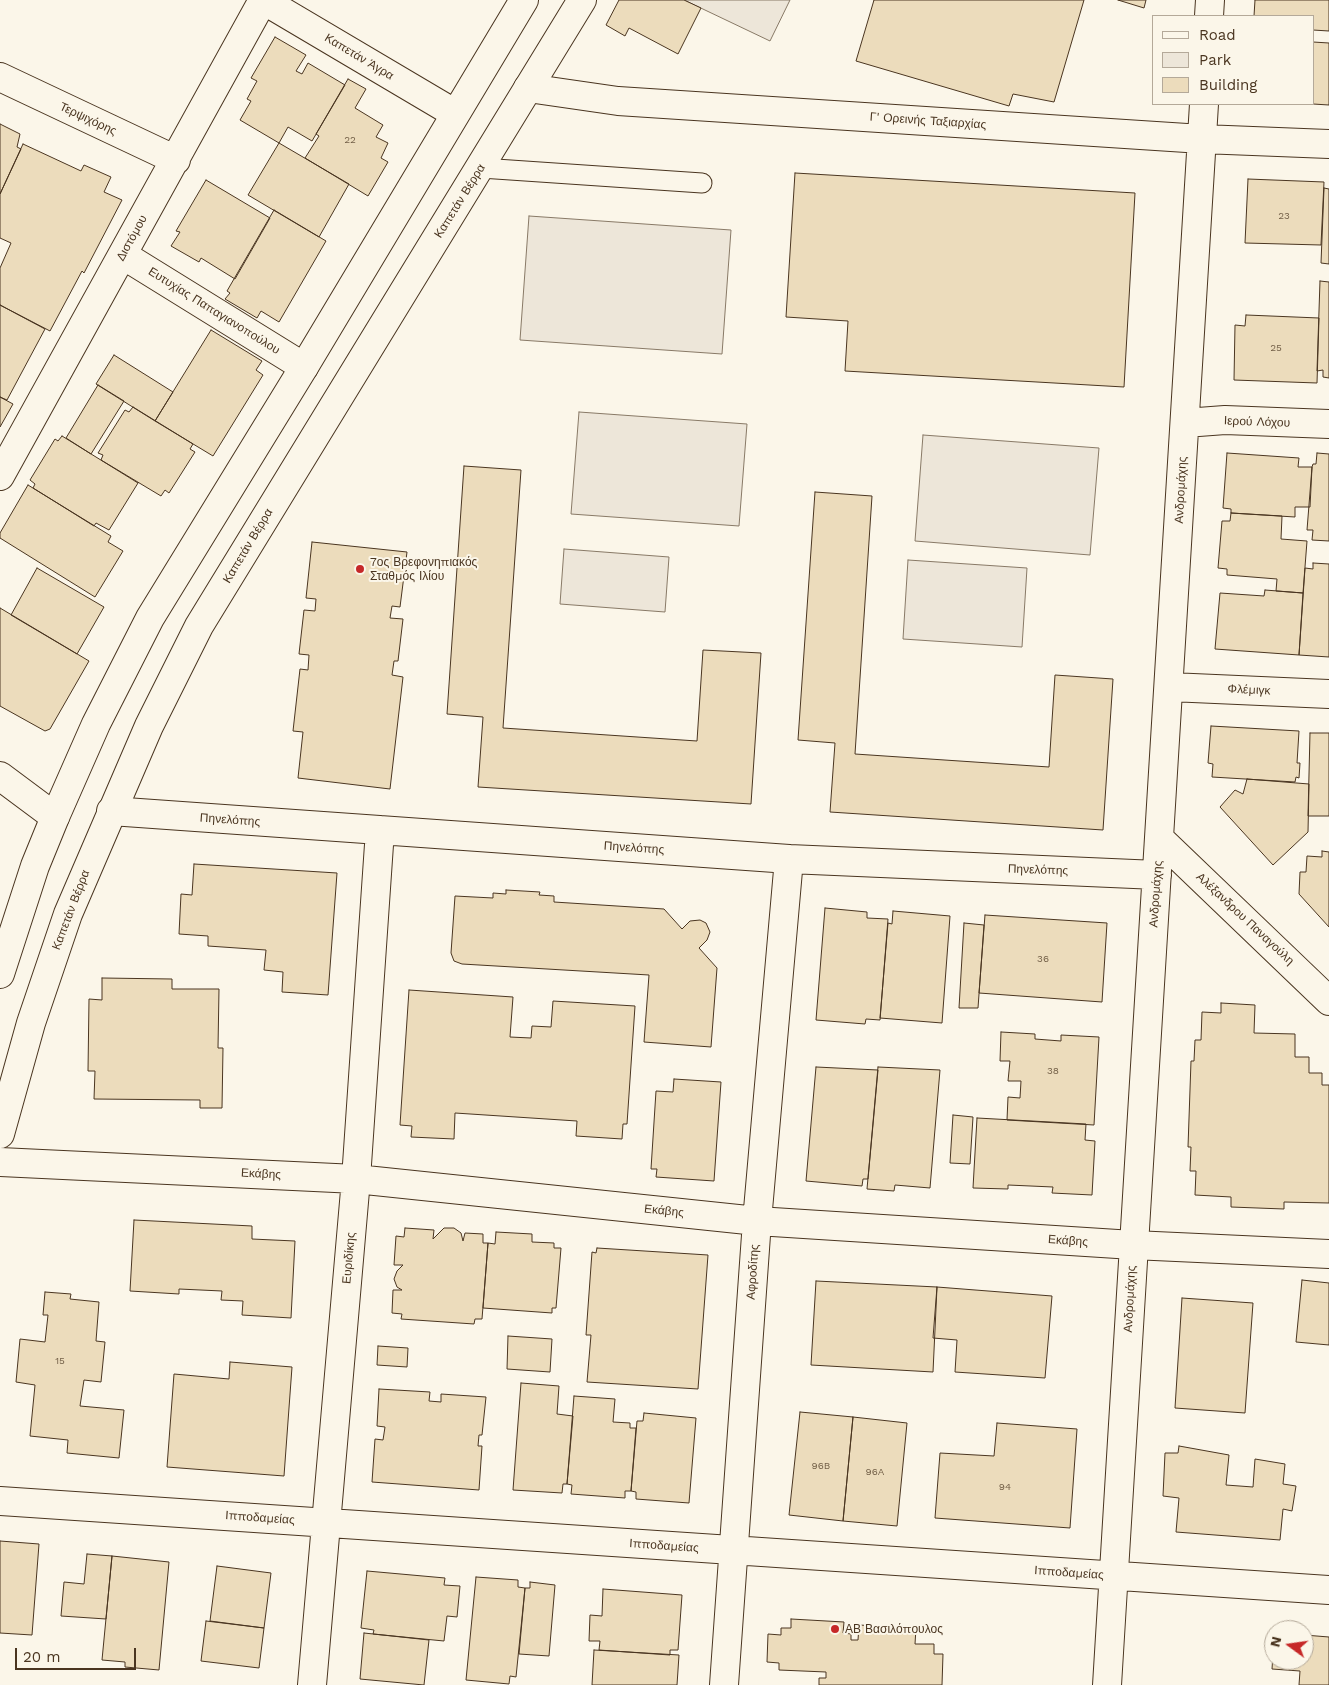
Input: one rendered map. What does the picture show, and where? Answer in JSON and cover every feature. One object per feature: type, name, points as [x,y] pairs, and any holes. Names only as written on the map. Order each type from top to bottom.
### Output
[{"type":"street","name":"Καπετάν Άγρα","points":[[263,0],[454,113]]},
{"type":"street","name":"Διστόμου","points":[[0,476],[263,0]]},
{"type":"street","points":[[0,974],[36,866],[55,817],[96,724],[150,618],[524,0]]},
{"type":"street","name":"Καπετάν Βέρρα","points":[[0,1134],[31,1023],[68,914],[149,726],[199,626],[481,168],[582,0]]},
{"type":"street","points":[[1209,15],[1210,0]]},
{"type":"street","name":"Τερψιχόρης","points":[[0,77],[176,160]]},
{"type":"street","name":"Γ' Ορεινής Ταξιαρχίας","points":[[528,88],[618,101],[1202,139],[1329,144]]},
{"type":"street","name":"Ανδρομάχης","points":[[1107,1685],[1133,1245],[1170,687],[1204,105]]},
{"type":"street","name":"Ευτυχίας Παπαγιανοπούλου","points":[[123,254],[304,366]]},
{"type":"street","name":"Ιερού Λόχου","points":[[1185,423],[1225,420],[1329,424]]},
{"type":"street","name":"Φλέμιγκ","points":[[1170,687],[1329,694]]},
{"type":"street","points":[[0,776],[55,817]]},
{"type":"street","name":"Πηνελόπης","points":[[111,811],[789,859],[1157,875]]},
{"type":"street","name":"Ευριδίκης","points":[[312,1685],[356,1179],[380,830]]},
{"type":"street","name":"Αλέξανδρου Παναγούλη","points":[[1159,838],[1302,973],[1329,1001]]},
{"type":"street","name":"Αφροδίτης","points":[[724,1685],[757,1221],[789,859]]},
{"type":"street","points":[[1302,973],[1329,974]]},
{"type":"street","name":"Εκάβης","points":[[0,1162],[356,1179],[757,1221],[1133,1245],[1329,1254]]},
{"type":"street","name":"Ιπποδαμείας","points":[[0,1501],[1329,1590]]},
{"type":"lane","points":[[481,168],[702,183]]},
{"type":"green space","points":[[684,0],[790,0],[770,41]]},
{"type":"green space","points":[[529,216],[731,230],[722,354],[520,340]]},
{"type":"green space","points":[[579,412],[747,424],[739,526],[571,514]]},
{"type":"green space","points":[[923,435],[1099,448],[1090,555],[915,541]]},
{"type":"green space","points":[[564,549],[669,557],[665,612],[560,604]]},
{"type":"green space","points":[[908,560],[1027,568],[1022,647],[903,639]]},
{"type":"building","points":[[619,0],[684,0],[701,8],[678,54],[629,28],[625,36],[606,25]]},
{"type":"building","points":[[874,0],[1084,0],[1054,102],[1013,94],[1009,106],[856,61]]},
{"type":"building","points":[[1118,0],[1146,0],[1144,8]]},
{"type":"building","points":[[1255,0],[1329,0],[1329,31],[1314,30],[1314,15],[1254,15]]},
{"type":"building","points":[[275,37],[306,55],[296,71],[302,74],[308,63],[345,85],[312,141],[288,127],[279,143],[240,120],[251,101],[247,99],[257,81],[251,78]]},
{"type":"building","points":[[1314,42],[1329,43],[1329,105],[1314,104]]},
{"type":"building","points":[[348,79],[366,89],[355,108],[383,125],[376,137],[388,143],[381,158],[388,162],[368,196],[305,158],[319,136],[316,134]]},
{"type":"building","points":[[0,124],[20,134],[17,147],[21,149],[0,194]]},
{"type":"building","points":[[279,143],[349,184],[319,237],[248,195]]},
{"type":"building","points":[[23,144],[81,171],[84,165],[111,177],[104,192],[122,200],[84,273],[82,271],[50,331],[0,305],[0,268],[11,243],[0,238],[0,194]]},
{"type":"building","points":[[795,173],[1135,193],[1124,387],[845,371],[848,321],[786,317]]},
{"type":"building","points":[[1248,179],[1324,182],[1321,245],[1245,243]]},
{"type":"building","points":[[206,180],[270,218],[235,279],[201,258],[199,262],[171,246],[180,232],[176,231]]},
{"type":"building","points":[[1324,188],[1329,189],[1329,264],[1321,263]]},
{"type":"building","points":[[274,210],[326,241],[279,322],[261,311],[257,318],[225,299],[230,293],[227,291]]},
{"type":"building","points":[[1320,281],[1329,282],[1329,378],[1323,377],[1323,370],[1317,371]]},
{"type":"building","points":[[0,305],[45,329],[7,400],[0,397]]},
{"type":"building","points":[[1246,315],[1319,318],[1317,383],[1234,380],[1235,325],[1245,326]]},
{"type":"building","points":[[211,330],[262,361],[256,370],[263,375],[213,456],[155,421]]},
{"type":"building","points":[[114,355],[173,392],[155,421],[96,384]]},
{"type":"building","points":[[98,385],[124,401],[91,454],[66,438]]},
{"type":"building","points":[[0,397],[13,404],[0,427]]},
{"type":"building","points":[[133,407],[193,444],[190,449],[195,452],[169,493],[165,490],[161,496],[101,460],[103,455],[98,453],[125,410],[129,412]]},
{"type":"building","points":[[62,436],[138,483],[109,530],[96,523],[94,526],[33,488],[35,484],[30,480],[55,439],[58,441]]},
{"type":"building","points":[[1227,453],[1299,458],[1298,467],[1312,467],[1310,507],[1295,507],[1295,517],[1231,513],[1231,509],[1223,508]]},
{"type":"building","points":[[1317,453],[1329,454],[1329,541],[1312,540],[1313,530],[1307,530],[1312,467],[1313,464],[1316,464]]},
{"type":"building","points":[[464,466],[521,470],[503,728],[697,741],[703,650],[761,653],[751,804],[478,787],[483,717],[447,714]]},
{"type":"building","points":[[28,485],[111,536],[108,542],[123,551],[95,597],[0,538],[0,533]]},
{"type":"building","points":[[815,492],[872,496],[855,754],[1049,767],[1055,675],[1113,679],[1103,830],[830,812],[835,743],[798,740]]},
{"type":"building","points":[[1231,513],[1282,516],[1281,539],[1307,541],[1303,593],[1276,591],[1277,579],[1227,575],[1227,569],[1218,568],[1222,521],[1230,521]]},
{"type":"building","points":[[312,542],[407,552],[400,607],[392,606],[390,618],[403,619],[398,661],[394,661],[392,675],[403,677],[390,789],[298,778],[303,732],[293,731],[300,669],[308,670],[309,655],[299,654],[304,610],[315,611],[316,599],[306,598]]},
{"type":"building","points":[[1313,563],[1329,564],[1329,657],[1299,655],[1305,568],[1313,569]]},
{"type":"building","points":[[37,568],[104,607],[77,654],[11,615]]},
{"type":"building","points":[[1265,590],[1303,593],[1299,655],[1215,649],[1220,593],[1264,596]]},
{"type":"building","points":[[0,608],[89,661],[50,729],[45,731],[0,706]]},
{"type":"building","points":[[1211,726],[1299,731],[1297,763],[1300,763],[1299,778],[1296,777],[1295,782],[1212,777],[1213,764],[1208,763]]},
{"type":"building","points":[[1310,733],[1329,733],[1329,816],[1308,816]]},
{"type":"building","points":[[1247,779],[1309,784],[1308,832],[1273,865],[1220,807],[1235,790],[1243,794]]},
{"type":"building","points":[[1322,851],[1329,852],[1329,927],[1299,894],[1300,872],[1306,872],[1307,856],[1322,857]]},
{"type":"building","points":[[194,864],[337,873],[328,995],[282,992],[283,972],[264,970],[266,950],[208,946],[208,936],[179,934],[181,894],[192,895]]},
{"type":"building","points":[[506,890],[540,892],[539,895],[554,896],[554,902],[664,909],[682,929],[690,921],[700,920],[706,923],[710,932],[707,940],[699,948],[717,968],[711,1047],[644,1042],[649,975],[462,964],[454,961],[451,953],[455,896],[493,898],[493,893],[506,894]]},
{"type":"building","points":[[825,908],[867,912],[867,918],[888,919],[880,1020],[866,1019],[865,1024],[816,1020]]},
{"type":"building","points":[[893,911],[950,916],[942,1023],[880,1018],[888,923],[892,924]]},
{"type":"building","points":[[985,915],[1107,923],[1102,1002],[979,993]]},
{"type":"building","points":[[964,923],[984,925],[978,1008],[959,1008]]},
{"type":"building","points":[[102,978],[172,979],[172,989],[219,989],[218,1048],[223,1048],[222,1108],[200,1108],[200,1100],[94,1099],[95,1071],[88,1071],[89,999],[102,1000]]},
{"type":"building","points":[[409,990],[513,997],[510,1037],[531,1038],[532,1026],[551,1027],[553,1001],[635,1006],[627,1124],[623,1124],[622,1139],[576,1136],[577,1121],[455,1113],[454,1139],[411,1137],[412,1126],[400,1125]]},
{"type":"building","points":[[1221,1003],[1255,1005],[1254,1033],[1295,1034],[1295,1057],[1309,1057],[1309,1073],[1322,1073],[1322,1085],[1329,1085],[1329,1203],[1284,1202],[1284,1209],[1231,1207],[1231,1197],[1195,1195],[1196,1171],[1190,1171],[1191,1147],[1188,1147],[1191,1061],[1194,1061],[1195,1040],[1201,1040],[1202,1012],[1221,1013]]},
{"type":"building","points":[[1001,1032],[1035,1034],[1035,1039],[1061,1041],[1061,1035],[1099,1037],[1094,1125],[1007,1120],[1008,1097],[1020,1098],[1021,1081],[1008,1081],[1010,1061],[1000,1061]]},
{"type":"building","points":[[816,1067],[878,1070],[868,1179],[863,1179],[862,1186],[806,1181]]},
{"type":"building","points":[[878,1067],[940,1070],[930,1188],[895,1185],[894,1191],[867,1189]]},
{"type":"building","points":[[674,1079],[721,1082],[714,1181],[656,1177],[657,1169],[651,1169],[656,1091],[673,1092]]},
{"type":"building","points":[[953,1115],[973,1117],[970,1164],[950,1163]]},
{"type":"building","points":[[977,1118],[1086,1124],[1085,1140],[1095,1141],[1092,1195],[1052,1193],[1053,1187],[1008,1185],[1008,1189],[973,1188]]},
{"type":"building","points":[[134,1220],[252,1226],[252,1239],[295,1241],[291,1318],[242,1315],[243,1301],[221,1300],[222,1291],[179,1289],[179,1294],[130,1291]]},
{"type":"building","points":[[405,1228],[434,1230],[433,1239],[444,1228],[454,1228],[461,1233],[463,1241],[465,1233],[483,1234],[483,1243],[488,1243],[482,1319],[475,1319],[474,1324],[401,1319],[402,1314],[392,1313],[393,1290],[402,1290],[397,1287],[394,1279],[397,1271],[403,1265],[394,1265],[396,1236],[404,1237]]},
{"type":"building","points":[[496,1232],[532,1234],[532,1242],[554,1243],[554,1248],[561,1248],[556,1308],[552,1308],[552,1313],[483,1308],[488,1243],[495,1244]]},
{"type":"building","points":[[597,1248],[708,1255],[698,1389],[587,1382],[591,1335],[586,1335],[592,1252],[596,1253]]},
{"type":"building","points":[[1302,1280],[1329,1283],[1329,1345],[1296,1342]]},
{"type":"building","points":[[816,1281],[937,1287],[933,1372],[811,1365]]},
{"type":"building","points":[[937,1287],[1052,1296],[1045,1378],[955,1372],[957,1340],[933,1338]]},
{"type":"building","points":[[45,1292],[71,1294],[70,1299],[99,1302],[96,1341],[105,1342],[101,1382],[84,1380],[80,1406],[124,1410],[119,1458],[67,1453],[68,1440],[30,1436],[35,1385],[16,1382],[20,1339],[45,1342],[48,1315],[43,1315]]},
{"type":"building","points":[[1182,1298],[1253,1303],[1245,1413],[1175,1408]]},
{"type":"building","points":[[508,1336],[552,1339],[550,1372],[507,1369]]},
{"type":"building","points":[[378,1346],[408,1348],[407,1367],[377,1365]]},
{"type":"building","points":[[230,1362],[292,1367],[284,1476],[167,1467],[174,1374],[229,1379]]},
{"type":"building","points":[[521,1383],[559,1386],[557,1414],[573,1416],[567,1484],[563,1484],[562,1493],[513,1490]]},
{"type":"building","points":[[379,1389],[430,1392],[429,1401],[441,1402],[441,1394],[486,1397],[482,1435],[479,1435],[478,1446],[482,1446],[479,1490],[372,1482],[375,1439],[383,1440],[385,1427],[377,1426]]},
{"type":"building","points":[[574,1396],[615,1399],[613,1422],[630,1423],[630,1428],[636,1428],[631,1491],[625,1491],[625,1498],[571,1494],[572,1485],[567,1484]]},
{"type":"building","points":[[800,1412],[853,1417],[843,1521],[789,1515]]},
{"type":"building","points":[[644,1413],[696,1418],[689,1503],[636,1499],[636,1492],[631,1491],[637,1421],[643,1421]]},
{"type":"building","points":[[853,1417],[907,1423],[897,1526],[843,1521]]},
{"type":"building","points":[[997,1423],[1077,1429],[1070,1528],[935,1518],[940,1453],[994,1456]]},
{"type":"building","points":[[1179,1446],[1229,1455],[1226,1485],[1253,1487],[1255,1459],[1285,1464],[1283,1484],[1296,1486],[1292,1511],[1283,1509],[1280,1540],[1176,1532],[1179,1498],[1163,1496],[1165,1453],[1178,1453]]},
{"type":"building","points":[[0,1541],[39,1544],[32,1635],[0,1633]]},
{"type":"building","points":[[87,1554],[112,1556],[106,1619],[61,1616],[64,1582],[84,1584]]},
{"type":"building","points":[[112,1556],[169,1562],[159,1670],[125,1667],[125,1662],[102,1660]]},
{"type":"building","points":[[217,1566],[271,1573],[264,1628],[210,1621]]},
{"type":"building","points":[[367,1571],[445,1578],[444,1585],[460,1586],[457,1617],[447,1616],[444,1641],[373,1634],[374,1630],[361,1628]]},
{"type":"building","points":[[476,1577],[518,1580],[518,1587],[525,1588],[516,1677],[510,1676],[509,1684],[466,1680]]},
{"type":"building","points":[[530,1582],[555,1585],[549,1656],[519,1654],[525,1588],[530,1588]]},
{"type":"building","points":[[603,1589],[682,1595],[678,1650],[670,1650],[670,1655],[599,1650],[600,1641],[589,1641],[590,1615],[602,1616]]},
{"type":"building","points":[[791,1619],[844,1622],[843,1633],[851,1634],[851,1640],[858,1640],[859,1625],[916,1628],[915,1644],[934,1644],[934,1654],[943,1654],[942,1685],[819,1685],[819,1678],[826,1678],[826,1672],[779,1670],[779,1663],[767,1662],[768,1634],[781,1635],[781,1628],[791,1628]]},
{"type":"building","points":[[206,1621],[264,1628],[259,1668],[201,1661]]},
{"type":"building","points":[[364,1633],[429,1640],[424,1685],[360,1679]]},
{"type":"building","points":[[1314,1636],[1329,1637],[1329,1685],[1299,1685],[1300,1671],[1286,1670],[1314,1670]]},
{"type":"building","points":[[594,1650],[679,1655],[677,1685],[592,1685]]},
{"type":"place","name":"7ος Βρεφονηπιακός Σταθμός Ιλίου","points":[[360,569]]},
{"type":"place","name":"ΑΒ Βασιλόπουλος","points":[[835,1629]]}]
